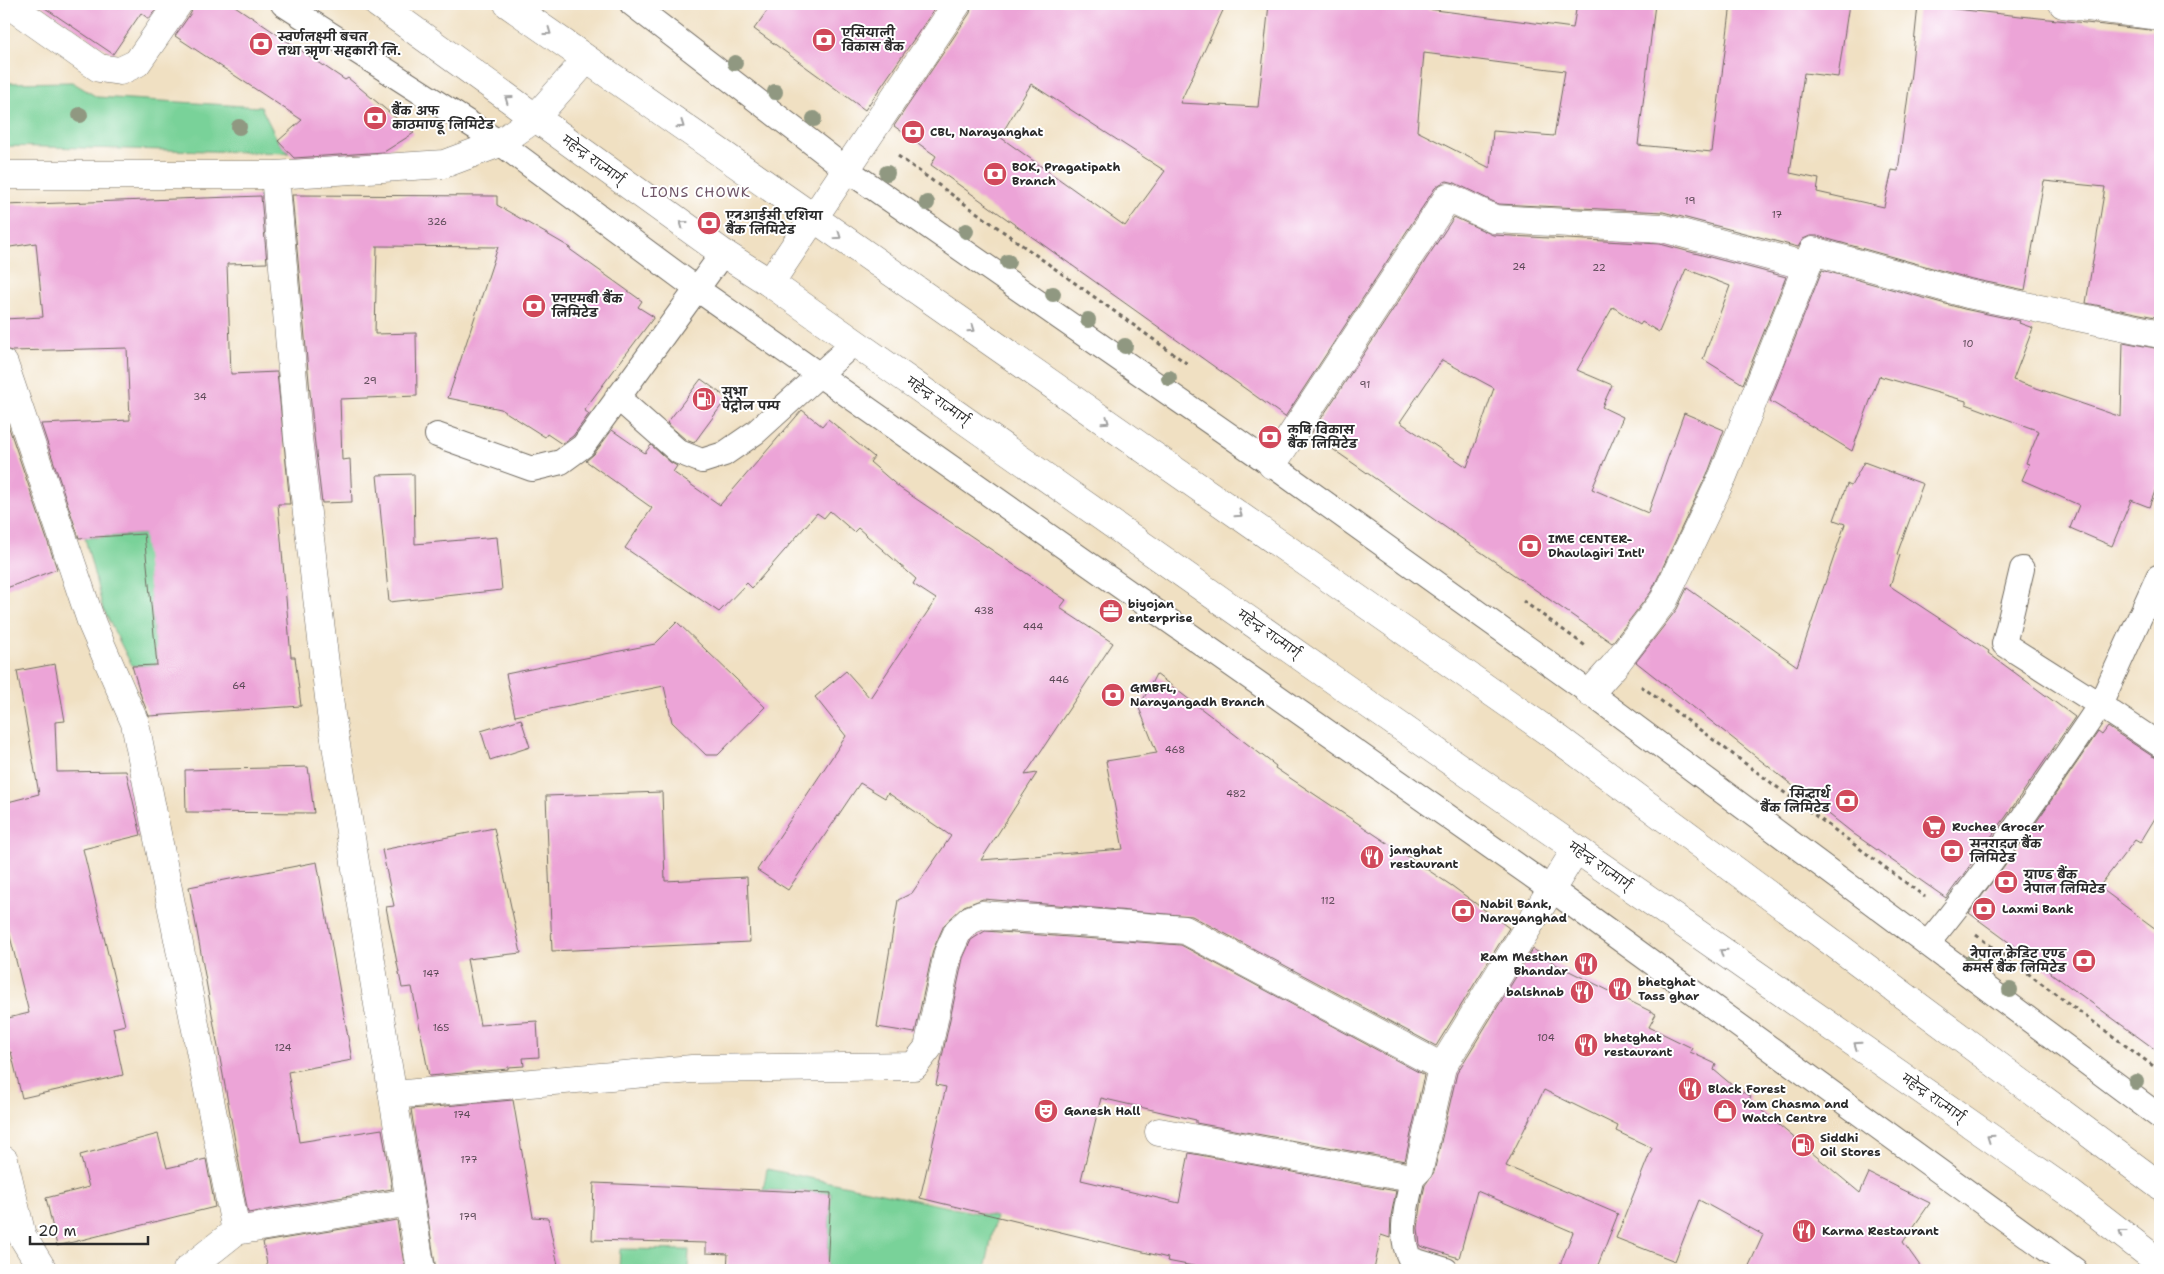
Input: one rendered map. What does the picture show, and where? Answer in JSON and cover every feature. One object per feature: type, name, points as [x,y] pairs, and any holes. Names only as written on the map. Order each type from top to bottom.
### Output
[{"type":"main road","points":[[8,4],[100,68],[120,71],[137,64],[178,4]]},
{"type":"main road","name":"महेन्द्र राज्मार्ग्","points":[[378,4],[723,253],[855,342],[2071,1194],[2160,1263]]},
{"type":"main road","points":[[508,4],[1560,740],[2160,1186]]},
{"type":"main road","points":[[770,283],[957,4]]},
{"type":"main road","points":[[2063,4],[2160,16]]},
{"type":"main road","points":[[4,175],[275,175],[444,164],[500,143],[535,118],[586,60]]},
{"type":"main road","points":[[275,175],[298,438],[331,714],[421,1270]]},
{"type":"main road","points":[[1272,465],[1448,196],[1494,219],[1662,228],[1807,266]]},
{"type":"main road","points":[[1590,693],[1614,666],[1664,600],[1723,476],[1813,252],[1968,294],[2160,334]]},
{"type":"main road","points":[[4,364],[92,624],[134,723],[236,1231]]},
{"type":"main road","points":[[1159,1132],[1406,1177],[1413,1175],[1418,1169],[1442,1067],[1576,849]]},
{"type":"main road","points":[[393,1095],[692,1069],[914,1066],[928,1048],[948,954],[958,931],[970,920],[982,914],[1185,930],[1442,1067]]},
{"type":"main road","points":[[4,1160],[22,1236],[42,1270]]},
{"type":"main road","points":[[187,1270],[236,1231],[410,1202]]},
{"type":"lane","points":[[283,4],[500,143],[697,289],[1551,889],[2076,1270]]},
{"type":"lane","points":[[632,4],[846,169],[1272,465],[1590,693],[2160,1117]]},
{"type":"lane","points":[[437,435],[532,468],[561,462],[582,446],[723,253]]},
{"type":"lane","points":[[617,397],[679,452],[702,462],[724,454],[756,432],[855,342]]},
{"type":"lane","points":[[2022,569],[2004,644],[2160,745]]},
{"type":"lane","points":[[1927,944],[1950,916],[2026,812],[2100,705],[2158,577]]},
{"type":"lane","points":[[1413,1175],[1403,1234],[1404,1248],[1410,1259],[1446,1270]]},
{"type":"green space","points":[[72,82],[97,97],[261,107],[278,141],[289,153],[4,146],[4,83]]},
{"type":"green space","points":[[145,534],[157,665],[132,666],[103,609],[85,538]]},
{"type":"green space","points":[[767,1169],[996,1217],[985,1270],[827,1270],[831,1193],[763,1190]]},
{"type":"green space","points":[[620,1249],[689,1250],[688,1270],[619,1270]]},
{"type":"building","points":[[39,4],[159,4],[149,19],[141,13],[113,54]]},
{"type":"building","points":[[193,4],[232,4],[345,80],[348,78],[414,133],[384,152],[294,158],[278,141],[302,120],[175,36],[191,13]]},
{"type":"building","points":[[772,4],[938,4],[865,110],[754,29]]},
{"type":"building","points":[[972,4],[1226,4],[1180,103],[1258,107],[1269,4],[1429,4],[1428,9],[1573,28],[1577,4],[1655,4],[1638,145],[1712,152],[1731,4],[1849,4],[1838,77],[1804,73],[1790,173],[1819,179],[1817,192],[1884,207],[1892,170],[1898,171],[1918,5],[2160,31],[2160,318],[2086,303],[2105,187],[2044,181],[2025,290],[1972,279],[1817,236],[1803,239],[1798,247],[1663,212],[1498,204],[1447,181],[1435,188],[1285,417],[931,165],[936,156],[894,126],[970,13]],"holes":[[[1424,53],[1565,71],[1554,136],[1493,131],[1490,168],[1417,131]],[[1031,84],[1165,171],[1125,226],[1000,137]]]},
{"type":"building","points":[[292,195],[497,196],[497,205],[571,248],[568,248],[642,301],[638,307],[654,317],[584,410],[589,414],[573,436],[562,444],[547,434],[545,437],[501,409],[448,398],[498,247],[377,246],[375,334],[416,333],[417,396],[340,399],[342,460],[350,459],[352,502],[322,503]]},
{"type":"building","points":[[261,196],[267,263],[227,264],[231,374],[277,372],[290,504],[278,504],[291,657],[295,657],[301,706],[149,716],[132,666],[157,665],[144,534],[79,538],[41,424],[130,420],[127,348],[12,351],[4,349],[4,319],[43,317],[36,243],[4,248],[4,205]]},
{"type":"building","points":[[1454,217],[1493,235],[1660,244],[1786,277],[1743,384],[1703,359],[1730,286],[1686,269],[1659,332],[1642,322],[1640,325],[1613,307],[1577,370],[1612,385],[1602,407],[1623,417],[1592,489],[1648,513],[1684,413],[1724,430],[1709,470],[1651,592],[1612,643],[1311,434]],"holes":[[[1442,360],[1494,388],[1467,467],[1400,422]]]},
{"type":"building","points":[[1822,270],[1964,309],[2020,321],[2019,323],[2033,328],[2013,380],[2121,417],[2123,342],[2160,349],[2160,478],[2149,507],[2131,500],[2112,546],[2070,528],[2079,505],[2022,480],[2029,464],[2026,463],[2039,431],[1966,404],[1966,401],[1879,376],[1852,451],[1770,401]]},
{"type":"building","points":[[701,379],[727,398],[694,443],[686,440],[667,423]]},
{"type":"building","points":[[802,410],[822,426],[828,419],[874,457],[870,462],[900,488],[1066,600],[1060,608],[1113,643],[1025,775],[1037,773],[981,860],[1123,849],[1106,761],[1157,753],[1139,708],[1156,674],[1276,766],[1275,768],[1452,886],[1509,928],[1436,1046],[1192,916],[983,899],[964,906],[944,925],[933,950],[915,1033],[877,1027],[898,900],[912,893],[951,836],[888,793],[885,798],[860,783],[788,890],[757,870],[846,736],[815,697],[846,671],[870,698],[936,599],[913,584],[916,579],[858,528],[854,532],[830,511],[824,518],[817,513],[752,588],[747,583],[719,612],[625,548],[652,508],[586,461],[594,454],[612,430],[645,453],[651,445],[677,466],[673,472],[720,505]]},
{"type":"building","points":[[8,425],[57,569],[4,589],[4,426]]},
{"type":"building","points":[[1864,462],[1923,484],[1897,554],[1900,555],[1890,586],[1989,651],[1988,653],[2075,717],[2005,818],[1946,898],[1854,834],[1636,662],[1677,609],[1687,588],[1797,666],[1845,524],[1834,520],[1847,484],[1851,486]]},
{"type":"building","points":[[414,474],[415,544],[497,537],[502,590],[389,602],[377,475]]},
{"type":"building","points":[[677,622],[765,707],[718,755],[706,755],[672,722],[664,686],[515,716],[506,674],[655,644]]},
{"type":"building","points":[[55,664],[65,721],[55,722],[57,772],[126,771],[141,835],[83,849],[125,1025],[113,1028],[123,1075],[22,1098],[11,1052],[4,1054],[4,1019],[29,1013],[4,912],[4,803],[39,794],[17,671]]},
{"type":"building","points":[[521,719],[530,747],[490,760],[481,731]]},
{"type":"building","points":[[2108,727],[2152,756],[2160,759],[2160,810],[2140,843],[2135,840],[2099,887],[2160,932],[2160,1053],[1969,913],[2028,834],[2098,732],[2102,735]]},
{"type":"building","points":[[308,767],[314,813],[186,812],[185,770]]},
{"type":"building","points":[[662,792],[665,881],[747,877],[750,942],[552,951],[546,796]]},
{"type":"building","points":[[494,828],[521,953],[467,959],[480,1025],[537,1021],[539,1057],[523,1058],[524,1066],[508,1067],[508,1069],[429,1076],[412,987],[402,988],[386,907],[394,906],[382,850]]},
{"type":"building","points":[[317,862],[352,1060],[288,1072],[299,1142],[382,1129],[392,1189],[248,1213],[189,887]]},
{"type":"building","points":[[985,931],[1181,945],[1424,1075],[1405,1161],[1196,1123],[1196,1120],[1101,1098],[1081,1180],[1179,1203],[1189,1153],[1396,1191],[1391,1216],[1390,1238],[1381,1235],[1374,1270],[1214,1270],[1167,1261],[1168,1258],[920,1198],[946,1087],[936,1085],[963,958],[971,940]]},
{"type":"building","points":[[1533,949],[1557,965],[1656,1014],[1649,1027],[1692,1048],[1690,1052],[1716,1064],[1714,1070],[1738,1090],[1751,1096],[1749,1100],[1860,1193],[1869,1173],[1930,1203],[1903,1242],[1923,1270],[1747,1270],[1763,1235],[1699,1200],[1675,1261],[1616,1238],[1652,1148],[1616,1131],[1618,1126],[1544,1090],[1506,1166],[1618,1214],[1596,1270],[1558,1270],[1573,1232],[1477,1191],[1459,1258],[1420,1246],[1418,1228],[1422,1199],[1425,1185],[1434,1172],[1457,1073]]},
{"type":"building","points":[[513,1100],[533,1217],[548,1218],[559,1270],[436,1270],[411,1109]]},
{"type":"building","points":[[158,1134],[167,1168],[206,1159],[215,1207],[57,1246],[46,1198],[89,1187],[80,1155]]},
{"type":"building","points":[[594,1183],[831,1193],[827,1270],[727,1270],[728,1254],[706,1253],[706,1243],[592,1240]]},
{"type":"building","points":[[397,1220],[405,1270],[268,1270],[263,1242]]},
{"type":"place","name":"एसियाली विकास बैंक","points":[[824,40]]},
{"type":"place","name":"स्वर्णलक्ष्मी बचत तथा ऋण सहकारी लि.","points":[[261,44]]},
{"type":"place","name":"बैंक अफ काठमाण्डू लिमिटेड","points":[[375,118]]},
{"type":"place","name":"CBL, Narayanghat","points":[[913,132]]},
{"type":"place","name":"BOK, Pragatipath Branch","points":[[995,174]]},
{"type":"place","name":"एनआईसी एशिया बैंक लिमिटेड","points":[[709,223]]},
{"type":"place","name":"एनएमबी बैंक लिमिटेड","points":[[534,306]]},
{"type":"place","name":"सुभा पेट्रोल पम्प","points":[[704,399]]},
{"type":"place","name":"कृषि विकास बैंक लिमिटेड","points":[[1270,437]]},
{"type":"place","name":"IME CENTER- Dhaulagiri Intl'","points":[[1530,546]]},
{"type":"place","name":"biyojan enterprise","points":[[1111,611]]},
{"type":"place","name":"GMBFL, Narayangadh Branch","points":[[1113,695]]},
{"type":"place","name":"सिद्धार्थ बैंक लिमिटेड","points":[[1847,801]]},
{"type":"place","name":"Ruchee Grocer","points":[[1934,827]]},
{"type":"place","name":"सनराइज बैंक लिमिटेड","points":[[1952,851]]},
{"type":"place","name":"jamghat restaurant","points":[[1372,857]]},
{"type":"place","name":"ग्राण्ड बैंक नेपाल लिमिटेड","points":[[2006,882]]},
{"type":"place","name":"Laxmi Bank","points":[[1984,909]]},
{"type":"place","name":"Nabil Bank, Narayanghad","points":[[1463,911]]},
{"type":"place","name":"नेपाल क्रेडिट एण्ड कमर्स बैंक लिमिटेड","points":[[2084,961]]},
{"type":"place","name":"Ram Mesthan Bhandar","points":[[1586,964]]},
{"type":"place","name":"bhetghat Tass ghar","points":[[1620,989]]},
{"type":"place","name":"balshnab","points":[[1582,992]]},
{"type":"place","name":"bhetghat restaurant","points":[[1586,1045]]},
{"type":"place","name":"Black Forest","points":[[1690,1089]]},
{"type":"place","name":"Ganesh Hall","points":[[1046,1111]]},
{"type":"place","name":"Yam Chasma and Watch Centre","points":[[1725,1111]]},
{"type":"place","name":"Siddhi Oil Stores","points":[[1803,1145]]},
{"type":"place","name":"Karma Restaurant","points":[[1804,1231]]},
{"type":"district","name":"LIONS CHOWK","points":[[696,192]]}]
